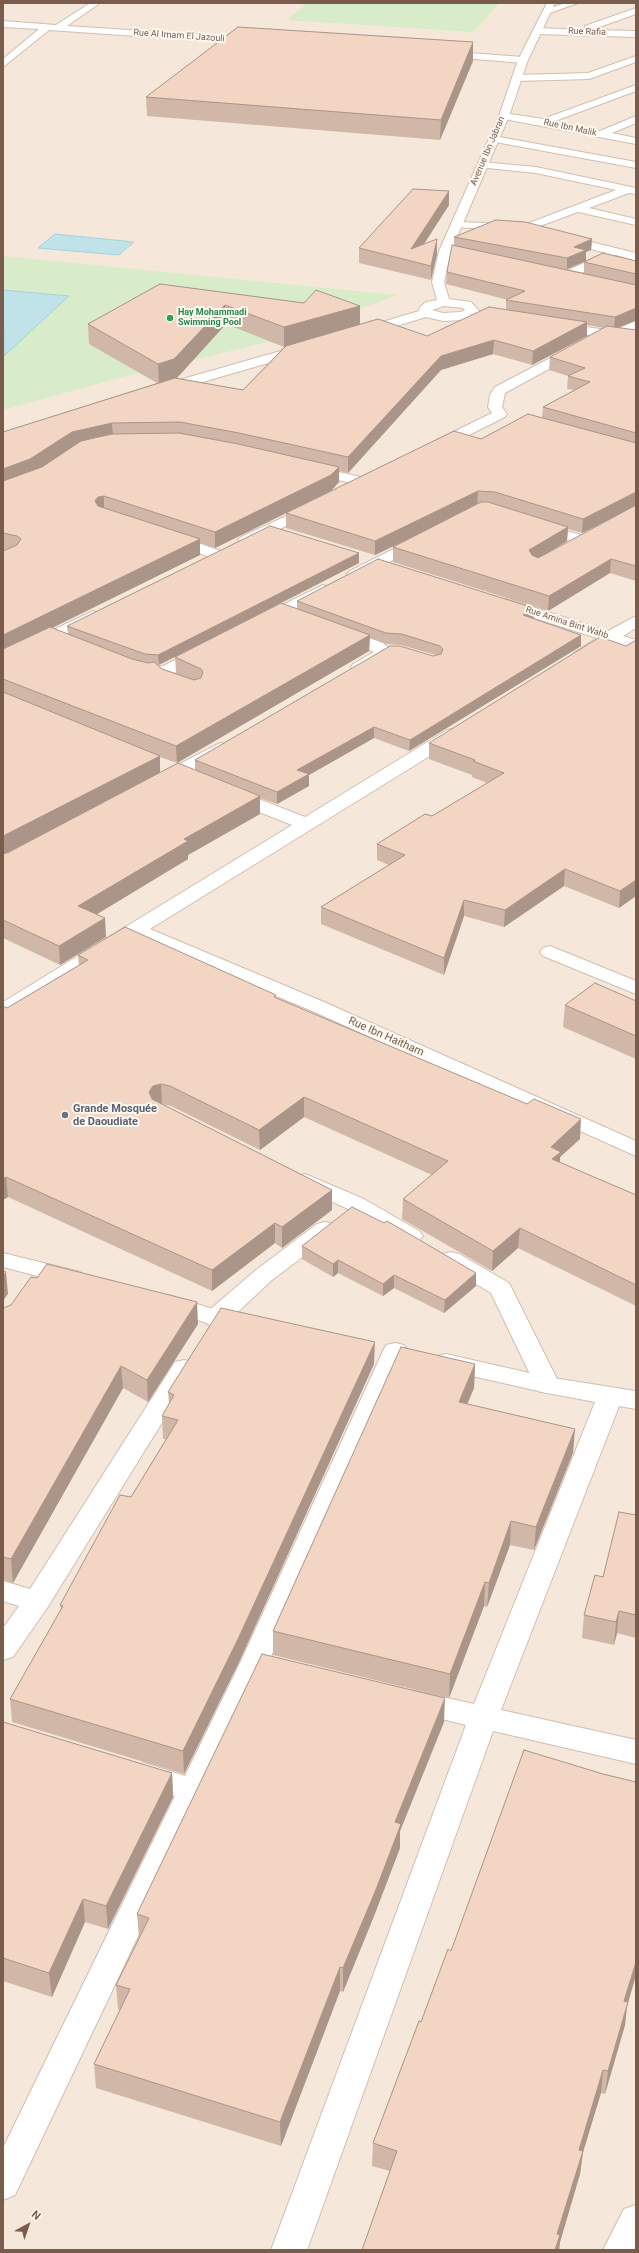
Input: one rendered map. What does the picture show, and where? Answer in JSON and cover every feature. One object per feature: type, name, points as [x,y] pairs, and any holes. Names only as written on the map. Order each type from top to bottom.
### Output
[{"type":"street","points":[[3,64],[52,28],[96,3]]},
{"type":"street","points":[[549,7],[574,3]]},
{"type":"street","name":"Avenue Ibn Jabran","points":[[444,302],[438,282],[445,251],[458,225],[482,165],[504,116],[523,60],[549,7]]},
{"type":"street","points":[[576,32],[636,11]]},
{"type":"street","name":"Rue Al Imam El Jazouli","points":[[3,24],[262,42]]},
{"type":"street","name":"Rue Rafia","points":[[538,31],[636,34]]},
{"type":"street","points":[[436,54],[523,60]]},
{"type":"street","points":[[517,78],[589,76],[636,59]]},
{"type":"street","points":[[544,122],[636,88]]},
{"type":"street","name":"Rue Ibn Malik","points":[[504,116],[544,122],[636,141]]},
{"type":"street","points":[[601,134],[635,120]]},
{"type":"street","points":[[494,139],[636,165]]},
{"type":"street","points":[[482,165],[523,168],[632,190]]},
{"type":"street","points":[[525,228],[632,190]]},
{"type":"street","points":[[578,208],[636,222]]},
{"type":"street","points":[[458,225],[525,228],[636,256]]},
{"type":"street","points":[[445,251],[461,254]]},
{"type":"street","points":[[568,275],[617,252]]},
{"type":"street","points":[[553,272],[583,279]]},
{"type":"street","points":[[427,313],[424,310],[426,307],[444,302],[467,305],[472,308],[471,313]]},
{"type":"street","points":[[348,336],[427,313],[455,318],[471,313],[514,321]]},
{"type":"street","points":[[544,325],[636,338]]},
{"type":"street","points":[[515,419],[500,414],[495,407],[500,390],[609,335],[636,325]]},
{"type":"street","points":[[152,392],[317,345]]},
{"type":"street","points":[[422,454],[500,414]]},
{"type":"street","points":[[344,492],[379,475]]},
{"type":"street","points":[[201,561],[324,502]]},
{"type":"street","points":[[524,522],[582,540]]},
{"type":"street","points":[[270,529],[291,536]]},
{"type":"street","points":[[563,551],[596,533]]},
{"type":"street","points":[[156,534],[216,554]]},
{"type":"street","points":[[251,626],[430,535]]},
{"type":"street","points":[[356,556],[399,570]]},
{"type":"street","name":"Rue Amina Bint Wahb","points":[[490,599],[636,645]]},
{"type":"street","points":[[3,660],[109,608]]},
{"type":"street","points":[[279,612],[302,620]]},
{"type":"street","points":[[569,662],[636,621]]},
{"type":"street","points":[[325,627],[388,650],[344,677]]},
{"type":"street","points":[[52,636],[74,645]]},
{"type":"street","points":[[125,665],[149,673],[159,672],[216,645]]},
{"type":"street","points":[[159,672],[175,682]]},
{"type":"street","points":[[6,1007],[308,825],[469,725]]},
{"type":"street","points":[[149,788],[231,742]]},
{"type":"street","points":[[155,764],[308,825]]},
{"type":"street","name":"Rue Ibn Haitham","points":[[135,930],[317,1006],[636,1149]]},
{"type":"street","points":[[550,952],[636,988]]},
{"type":"street","points":[[288,1174],[356,1204],[501,1288],[547,1385]]},
{"type":"street","points":[[3,1650],[37,1601],[205,1336],[264,1275],[356,1204]]},
{"type":"street","points":[[3,1260],[92,1282]]},
{"type":"street","points":[[26,1289],[40,1269]]},
{"type":"street","points":[[148,1297],[205,1336],[263,1327]]},
{"type":"street","points":[[3,2184],[193,1790],[265,1666],[402,1353],[547,1385],[623,1397],[483,1719],[289,2250]]},
{"type":"street","points":[[3,1591],[37,1601]]},
{"type":"street","points":[[391,1696],[483,1719],[636,1752]]},
{"type":"street","points":[[117,1767],[193,1790]]},
{"type":"street","points":[[621,2250],[636,2221]]},
{"type":"lane","points":[[298,467],[364,482]]},
{"type":"shaded area","points":[[3,3],[636,3],[636,2250],[3,2250]]},
{"type":"green space","points":[[307,3],[500,3],[472,32],[287,20]]},
{"type":"green space","name":"Hay Mohammadi Swimming Pool","points":[[3,256],[397,295],[277,340],[122,377],[3,410]]},
{"type":"water","points":[[55,234],[134,242],[119,255],[38,248]]},
{"type":"water","points":[[3,290],[69,296],[4,356]]},
{"type":"building","points":[[238,27],[473,42],[441,120],[146,97]]},
{"type":"building","points":[[413,189],[449,191],[411,249],[437,239],[431,266],[359,248]]},
{"type":"building","points":[[496,220],[525,222],[592,239],[574,247],[586,250],[567,258],[454,237]]},
{"type":"building","points":[[452,245],[636,285],[636,308],[615,317],[506,300],[525,291],[447,272]]},
{"type":"building","points":[[603,253],[636,261],[636,274],[584,262]]},
{"type":"building","points":[[160,284],[304,303],[316,290],[360,306],[284,327],[225,305],[174,359],[158,364],[88,324]]},
{"type":"building","points":[[489,307],[587,322],[533,351],[494,340],[441,356],[348,457],[239,433],[180,422],[112,423],[72,432],[30,459],[3,469],[3,432],[175,378],[243,390],[286,346],[378,319],[427,336]]},
{"type":"building","points":[[607,326],[636,330],[636,433],[543,407],[590,382],[568,376],[585,368],[550,357]]},
{"type":"building","points":[[528,414],[636,443],[636,492],[583,519],[495,492],[478,491],[375,541],[286,513],[454,431],[481,439]]},
{"type":"building","points":[[179,433],[238,444],[339,467],[331,475],[215,532],[104,496],[98,497],[95,501],[98,506],[200,539],[3,635],[3,551],[17,545],[21,539],[17,536],[3,533],[3,481],[42,467],[81,441],[112,434]]},
{"type":"building","points":[[481,502],[488,502],[568,527],[529,550],[532,555],[538,558],[636,505],[636,566],[611,559],[549,596],[393,547]]},
{"type":"building","points":[[270,526],[359,553],[158,655],[145,654],[67,626]]},
{"type":"building","points":[[378,559],[534,608],[523,615],[581,635],[410,740],[374,727],[297,770],[309,774],[277,792],[195,760],[390,646],[400,646],[433,656],[441,654],[443,649],[440,646],[402,634],[386,633],[297,601]]},
{"type":"building","points":[[281,603],[370,635],[176,746],[3,679],[3,649],[50,627],[132,659],[148,663],[154,662],[162,669],[194,680],[201,678],[203,672],[201,669],[175,657]]},
{"type":"building","points":[[600,637],[626,646],[636,640],[636,880],[620,891],[565,869],[505,910],[464,900],[444,958],[321,907],[405,855],[377,844],[425,814],[432,816],[504,773],[473,761],[475,760],[429,743]]},
{"type":"building","points":[[3,692],[160,756],[3,836]]},
{"type":"building","points":[[178,763],[260,796],[184,839],[188,841],[78,906],[105,918],[59,946],[3,920],[3,854]]},
{"type":"building","points":[[125,927],[276,995],[274,997],[527,1104],[534,1099],[581,1119],[551,1147],[561,1152],[552,1159],[636,1195],[636,1285],[520,1228],[493,1251],[403,1199],[448,1161],[304,1097],[259,1130],[170,1086],[161,1084],[153,1086],[149,1092],[152,1099],[332,1190],[282,1227],[275,1223],[212,1270],[6,1177],[3,1179],[3,1006],[7,1008],[88,960],[78,955]]},
{"type":"building","points":[[595,983],[636,1001],[636,1036],[565,1005]]},
{"type":"building","points":[[352,1207],[384,1223],[387,1221],[476,1273],[445,1300],[394,1275],[383,1284],[338,1260],[333,1264],[302,1246]]},
{"type":"building","points":[[47,1264],[197,1302],[147,1380],[121,1366],[11,1559],[3,1557],[3,1308],[11,1305],[31,1277],[37,1278]]},
{"type":"building","points":[[221,1308],[375,1342],[238,1639],[183,1751],[10,1699],[63,1606],[60,1605],[120,1495],[131,1497],[178,1420],[162,1416],[174,1395],[168,1392]]},
{"type":"building","points":[[401,1347],[475,1364],[459,1402],[575,1429],[536,1527],[511,1521],[489,1583],[485,1582],[450,1674],[273,1631]]},
{"type":"building","points":[[619,1512],[636,1515],[636,1615],[619,1611],[616,1622],[584,1615],[595,1575],[603,1577]]},
{"type":"building","points":[[262,1654],[445,1698],[395,1822],[401,1824],[375,1892],[343,1968],[340,1967],[280,2122],[94,2064],[130,1989],[116,1985],[149,1918],[137,1914]]},
{"type":"building","points":[[3,1722],[172,1773],[106,1906],[83,1899],[49,1973],[3,1958]]},
{"type":"building","points":[[524,1750],[603,1774],[636,1782],[636,1962],[624,2001],[628,2002],[608,2071],[603,2070],[579,2150],[583,2151],[557,2234],[560,2235],[555,2250],[362,2250],[397,2151],[373,2143],[448,1949],[451,1951]]},
{"type":"place","name":"Hay Mohammadi Swimming Pool","points":[[170,318]]},
{"type":"place","name":"Grande Mosquée de Daoudiate","points":[[65,1115]]}]
